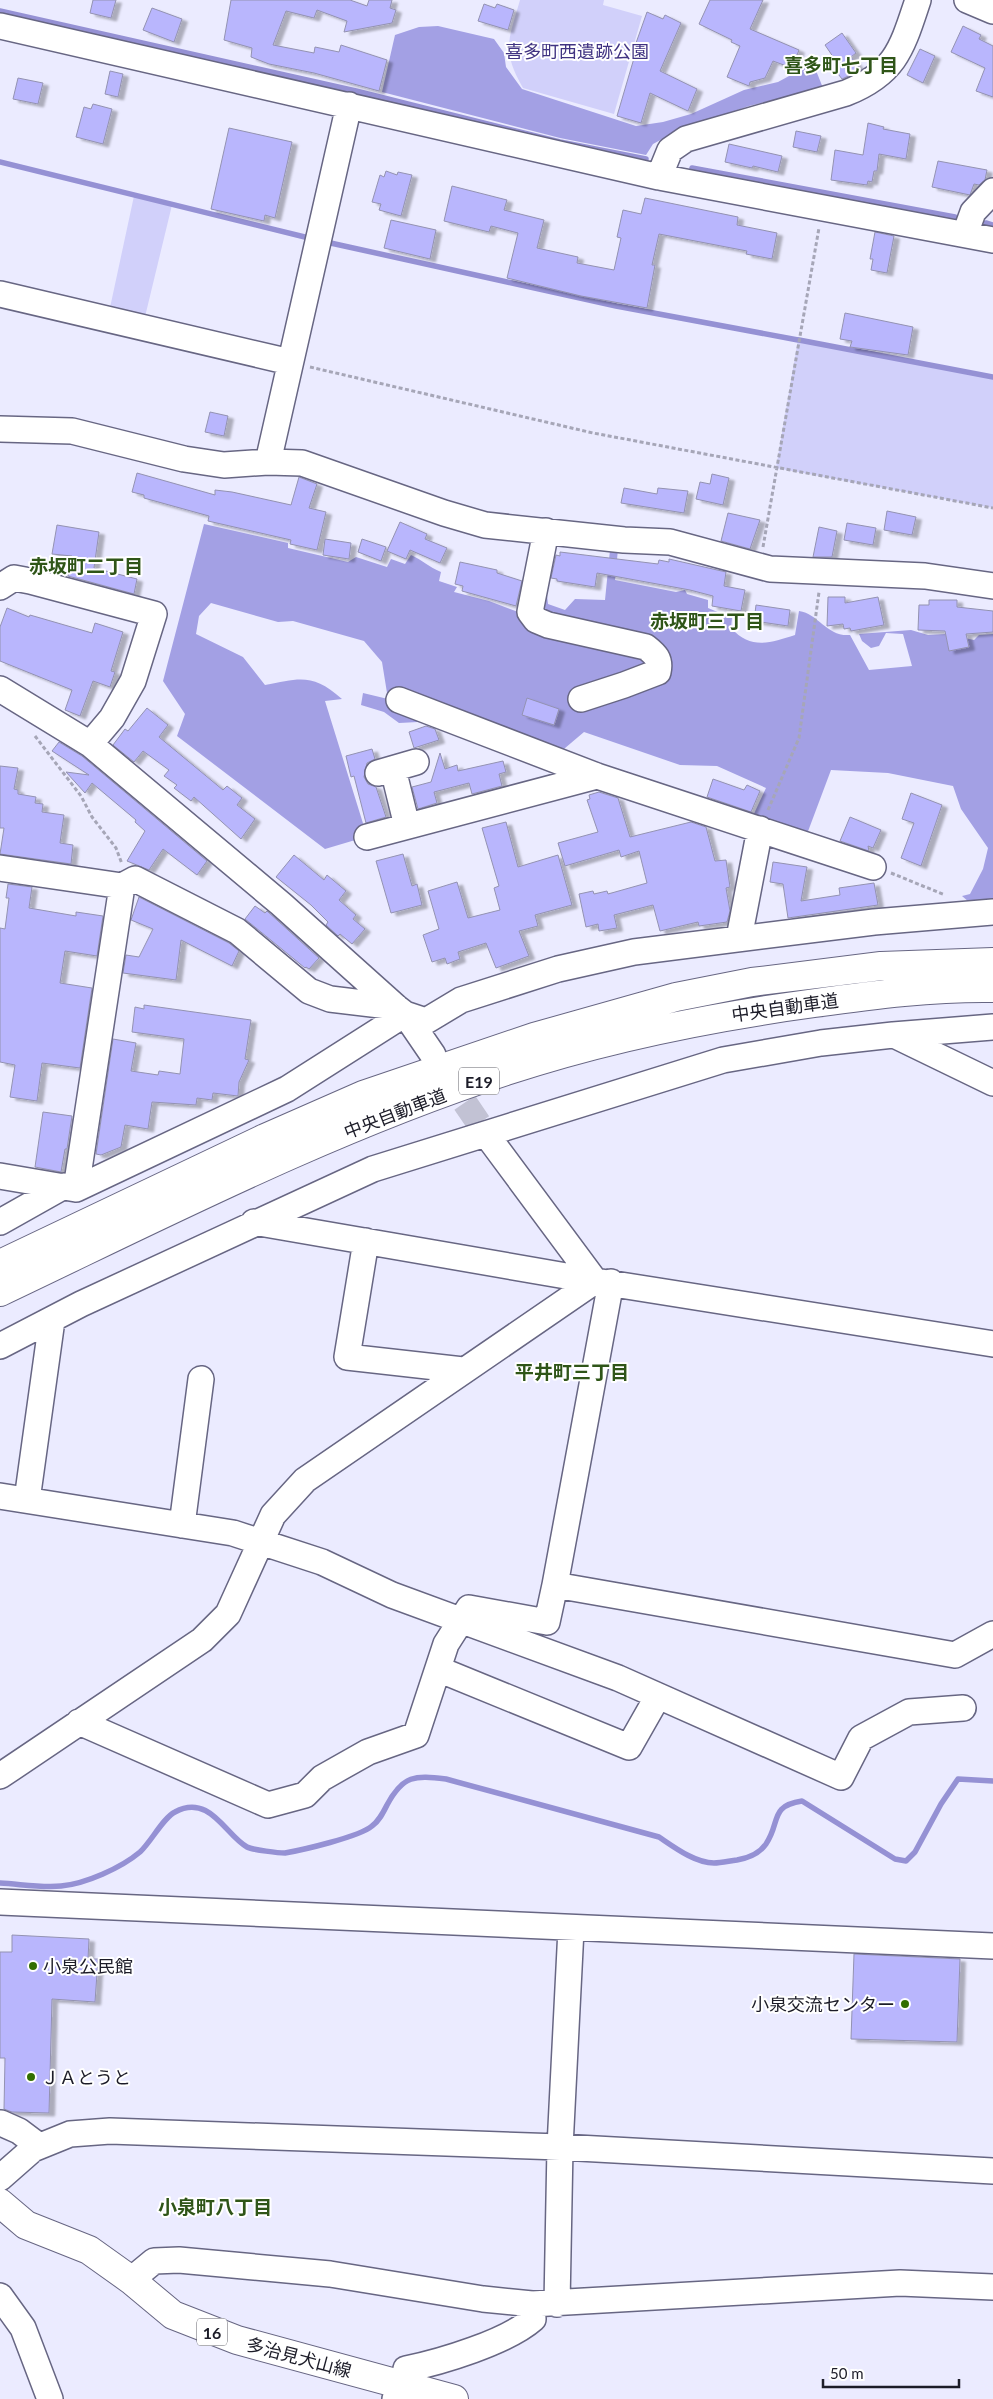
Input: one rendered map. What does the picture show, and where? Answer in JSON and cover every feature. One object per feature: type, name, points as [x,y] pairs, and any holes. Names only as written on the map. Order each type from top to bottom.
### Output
[{"type":"main road","name":"中央自動車道","points":[[0,1264],[256,1142],[363,1094],[534,1037],[676,998],[752,982],[881,966],[993,962]]},
{"type":"main road","name":"中央自動車道","points":[[0,1292],[301,1149],[507,1071],[610,1042],[738,1013],[859,997],[993,988]]},
{"type":"main road","name":"多治見犬山線","points":[[0,2204],[26,2225],[89,2250],[131,2280],[173,2315],[210,2331],[398,2392],[454,2399]]},
{"type":"street","points":[[659,177],[670,150],[686,140],[846,93],[873,80],[894,59],[906,34],[918,0]]},
{"type":"street","points":[[967,0],[993,10]]},
{"type":"street","points":[[0,26],[349,104],[659,177],[823,208],[968,226],[993,240]]},
{"type":"street","points":[[268,462],[349,104]]},
{"type":"street","points":[[968,226],[993,191]]},
{"type":"street","points":[[0,294],[290,362]]},
{"type":"street","points":[[0,429],[72,431],[184,459],[224,465],[268,462],[302,463],[444,513],[484,524],[624,540],[670,542],[760,567],[822,572],[925,576],[993,586]]},
{"type":"street","points":[[546,532],[530,612],[536,620],[548,625],[646,647],[656,655],[659,664],[658,672],[581,699]]},
{"type":"street","points":[[0,587],[14,578],[22,579],[154,614],[133,681],[112,718],[90,744]]},
{"type":"street","points":[[0,688],[90,744],[281,904],[400,1011],[433,1055]]},
{"type":"street","points":[[399,700],[597,776],[873,867]]},
{"type":"street","points":[[395,768],[407,826]]},
{"type":"street","points":[[367,836],[597,776]]},
{"type":"street","points":[[739,938],[760,829]]},
{"type":"street","points":[[0,868],[122,886],[136,879],[237,931],[309,991],[330,999],[400,1011],[426,1021],[461,1000],[558,969],[634,952],[739,938],[983,912]]},
{"type":"street","points":[[70,1187],[122,886]]},
{"type":"street","points":[[0,1222],[70,1187],[288,1089],[400,1011]]},
{"type":"street","points":[[0,1346],[81,1304],[254,1222],[372,1169],[723,1060],[821,1043],[993,1027]]},
{"type":"street","points":[[893,1035],[993,1083]]},
{"type":"street","points":[[79,1722],[268,1805],[306,1796],[322,1778],[368,1752],[416,1735],[446,1644],[469,1608],[547,1622],[603,1282],[486,1134]]},
{"type":"street","points":[[0,1176],[70,1187]]},
{"type":"street","points":[[254,1222],[603,1282],[993,1344]]},
{"type":"street","points":[[366,1241],[347,1356],[463,1370]]},
{"type":"street","points":[[0,1776],[202,1640],[228,1614],[273,1515],[305,1480],[463,1370],[603,1282]]},
{"type":"street","points":[[27,1500],[52,1320]]},
{"type":"street","points":[[182,1525],[201,1379]]},
{"type":"street","points":[[0,1496],[233,1534],[322,1562],[392,1594],[618,1678],[841,1777],[861,1738],[909,1712],[963,1708]]},
{"type":"street","points":[[554,1585],[955,1655],[993,1634]]},
{"type":"street","points":[[438,1669],[628,1747],[658,1696]]},
{"type":"street","points":[[0,1902],[571,1929],[993,1946]]},
{"type":"street","points":[[557,2304],[560,2147],[571,1929]]},
{"type":"street","points":[[1,2123],[19,2131],[39,2146]]},
{"type":"street","points":[[0,2178],[39,2146],[70,2134],[110,2132],[560,2147],[993,2171]]},
{"type":"street","points":[[131,2280],[154,2261],[179,2260],[330,2274],[483,2299],[532,2304],[900,2283],[993,2287]]},
{"type":"street","points":[[0,2296],[23,2328],[50,2399]]},
{"type":"street","points":[[398,2392],[406,2369],[427,2365],[513,2333],[533,2319],[532,2304]]},
{"type":"path","points":[[760,567],[823,208]]},
{"type":"path","points":[[290,362],[593,433],[993,508]]},
{"type":"path","points":[[760,829],[798,738],[822,572]]},
{"type":"path","points":[[30,730],[81,796],[92,817],[116,848],[125,873],[122,886]]},
{"type":"path","points":[[873,867],[937,890],[983,912]]},
{"type":"green space","name":"喜多町西遺跡公園","points":[[520,0],[604,0],[603,5],[642,16],[614,114],[523,88],[516,75],[509,54],[510,35]]},
{"type":"green space","points":[[134,196],[172,205],[143,325],[108,317]]},
{"type":"green space","points":[[798,340],[993,377],[993,508],[776,468]]},
{"type":"shaded area","points":[[438,26],[494,39],[504,53],[506,67],[522,89],[636,126],[663,122],[691,114],[744,90],[778,82],[813,63],[823,88],[749,106],[677,131],[653,144],[646,155],[560,138],[382,92],[395,35],[419,27]]},
{"type":"shaded area","points":[[204,524],[288,543],[288,548],[348,562],[356,557],[387,567],[391,559],[405,564],[411,555],[441,572],[439,581],[457,587],[454,592],[489,601],[521,613],[546,586],[548,604],[565,610],[575,599],[605,600],[610,550],[618,549],[615,580],[676,592],[685,590],[687,594],[708,600],[708,608],[732,618],[731,628],[738,635],[753,642],[769,642],[795,635],[799,611],[806,613],[835,633],[850,635],[869,670],[912,666],[903,634],[886,633],[879,646],[871,648],[862,641],[859,634],[911,630],[928,635],[946,634],[974,640],[979,635],[993,634],[993,907],[976,908],[962,896],[970,894],[983,869],[988,848],[961,809],[953,786],[888,773],[831,770],[807,834],[752,818],[766,788],[717,766],[680,765],[584,732],[558,754],[437,721],[399,723],[384,712],[361,705],[363,693],[388,699],[382,662],[364,641],[293,621],[278,622],[211,603],[199,616],[196,634],[243,657],[265,685],[297,679],[314,681],[323,685],[342,699],[325,701],[366,833],[362,838],[325,849],[177,736],[185,714],[163,681]]},
{"type":"building","points":[[93,0],[116,0],[111,18],[90,13]]},
{"type":"building","points":[[231,0],[350,0],[367,6],[369,0],[392,0],[390,8],[396,10],[392,23],[344,32],[347,21],[317,10],[314,18],[286,11],[273,45],[314,53],[315,47],[339,52],[341,45],[387,60],[379,91],[314,73],[269,64],[251,57],[252,48],[224,40]]},
{"type":"building","points":[[710,0],[763,0],[750,29],[799,50],[792,68],[773,61],[765,78],[750,82],[749,86],[727,77],[740,46],[731,42],[732,40],[699,24]]},
{"type":"building","points":[[484,4],[495,8],[497,4],[514,10],[508,30],[478,21]]},
{"type":"building","points":[[152,8],[182,19],[174,42],[143,30]]},
{"type":"building","points":[[647,12],[663,19],[665,15],[681,23],[660,71],[697,89],[688,111],[650,93],[641,123],[617,116],[637,48],[636,43]]},
{"type":"building","points":[[963,26],[981,35],[979,39],[993,46],[993,97],[976,91],[985,68],[951,52]]},
{"type":"building","points":[[842,33],[856,53],[851,57],[861,70],[842,79],[835,70],[840,67],[825,45]]},
{"type":"building","points":[[920,49],[935,56],[923,83],[907,75]]},
{"type":"building","points":[[110,71],[123,74],[118,97],[105,94]]},
{"type":"building","points":[[18,78],[43,83],[38,104],[13,99]]},
{"type":"building","points":[[93,104],[112,109],[103,144],[76,137],[84,107],[91,109]]},
{"type":"building","points":[[868,123],[884,127],[883,129],[910,134],[906,159],[879,154],[877,171],[874,171],[872,182],[868,181],[867,185],[831,180],[835,150],[863,155]]},
{"type":"building","points":[[229,128],[292,142],[275,218],[265,215],[264,221],[211,209]]},
{"type":"building","points":[[796,131],[821,136],[817,152],[793,147]]},
{"type":"building","points":[[729,144],[782,156],[778,172],[725,162]]},
{"type":"building","points":[[938,161],[987,170],[985,180],[979,185],[974,184],[970,195],[932,187]]},
{"type":"building","points":[[386,171],[397,175],[398,172],[412,175],[401,216],[379,210],[381,204],[372,202],[380,175],[384,177]]},
{"type":"building","points":[[452,186],[507,200],[504,210],[544,220],[537,248],[578,257],[577,263],[614,270],[621,238],[617,237],[623,210],[641,214],[645,198],[738,217],[737,225],[777,233],[772,259],[746,254],[747,251],[659,234],[652,265],[655,265],[647,308],[581,296],[507,278],[518,233],[491,226],[489,232],[444,221]]},
{"type":"building","points":[[391,220],[436,230],[430,259],[384,248]]},
{"type":"building","points":[[875,232],[894,236],[887,273],[871,270],[873,259],[870,259]]},
{"type":"building","points":[[845,313],[913,327],[908,355],[850,347],[852,341],[840,339]]},
{"type":"building","points":[[210,412],[228,416],[224,436],[205,432]]},
{"type":"building","points":[[137,473],[215,495],[215,490],[232,492],[291,505],[299,477],[317,484],[309,508],[326,512],[317,550],[290,544],[291,540],[208,521],[209,516],[144,498],[144,495],[132,492]]},
{"type":"building","points":[[712,474],[729,478],[723,505],[696,499],[700,482],[710,484]]},
{"type":"building","points":[[624,488],[657,494],[658,488],[688,491],[684,513],[621,503]]},
{"type":"building","points":[[887,511],[916,517],[912,535],[884,530]]},
{"type":"building","points":[[728,513],[760,520],[750,549],[721,541]]},
{"type":"building","points":[[400,522],[427,534],[425,539],[447,548],[440,563],[410,550],[406,559],[387,551]]},
{"type":"building","points":[[847,523],[876,528],[873,545],[844,540]]},
{"type":"building","points":[[57,525],[99,532],[94,568],[137,579],[134,594],[68,576],[72,556],[52,554]]},
{"type":"building","points":[[819,527],[837,531],[832,557],[813,557]]},
{"type":"building","points":[[325,539],[351,543],[349,559],[323,555]]},
{"type":"building","points":[[362,539],[386,547],[381,561],[358,552]]},
{"type":"building","points":[[560,552],[658,564],[659,560],[669,562],[669,559],[726,572],[724,586],[745,590],[741,611],[712,606],[713,596],[597,573],[595,587],[557,581],[557,579],[551,578],[556,555],[560,556]]},
{"type":"building","points":[[460,562],[497,570],[497,573],[522,581],[516,606],[462,591],[463,586],[455,584]]},
{"type":"building","points":[[828,597],[845,597],[845,603],[878,597],[884,625],[851,631],[850,628],[844,629],[843,624],[827,626]]},
{"type":"building","points":[[929,600],[957,600],[957,607],[993,611],[993,632],[966,634],[969,647],[949,651],[945,631],[918,630],[919,605],[929,605]]},
{"type":"building","points":[[756,605],[790,610],[788,626],[754,621]]},
{"type":"building","points":[[7,608],[29,617],[30,615],[92,633],[95,623],[123,632],[111,671],[115,672],[110,687],[93,681],[80,716],[65,710],[72,690],[0,661],[0,627]]},
{"type":"building","points":[[527,698],[559,709],[554,725],[522,715]]},
{"type":"building","points":[[147,708],[168,725],[159,737],[223,790],[227,786],[242,798],[237,805],[255,819],[241,839],[194,797],[191,801],[174,788],[177,785],[164,776],[169,770],[143,751],[134,762],[113,745],[125,729],[128,731]]},
{"type":"building","points":[[426,726],[435,729],[439,740],[414,748],[409,732]]},
{"type":"building","points":[[59,742],[82,756],[207,861],[197,875],[163,849],[149,870],[127,861],[145,831],[135,822],[136,820],[92,783],[85,793],[66,772],[89,775],[52,751]]},
{"type":"building","points":[[372,749],[375,759],[367,763],[364,777],[368,784],[376,787],[386,817],[366,823],[354,776],[351,777],[346,756]]},
{"type":"building","points":[[440,753],[445,769],[457,765],[458,771],[503,761],[506,772],[499,774],[502,786],[472,794],[469,783],[434,792],[437,803],[418,809],[412,787],[431,782]]},
{"type":"building","points":[[0,766],[18,768],[14,789],[18,790],[18,794],[36,797],[35,803],[43,804],[42,812],[64,815],[60,843],[73,845],[71,864],[0,854],[4,828],[0,828]]},
{"type":"building","points":[[713,779],[744,790],[747,785],[760,791],[751,812],[707,797]]},
{"type":"building","points":[[599,792],[618,798],[630,837],[691,822],[706,827],[715,861],[726,860],[730,887],[726,888],[730,911],[727,922],[699,926],[698,922],[660,931],[653,905],[614,915],[617,928],[599,931],[598,924],[586,927],[579,894],[593,891],[594,894],[607,891],[608,894],[647,883],[639,851],[621,857],[619,850],[565,866],[558,843],[598,832],[587,800],[590,799],[589,795]]},
{"type":"building","points":[[911,793],[942,805],[921,866],[901,858],[914,823],[902,819]]},
{"type":"building","points":[[850,817],[881,830],[873,848],[868,846],[869,851],[840,841]]},
{"type":"building","points":[[506,822],[518,867],[558,855],[572,905],[535,915],[538,926],[519,931],[529,956],[496,968],[486,943],[458,952],[460,959],[447,964],[445,958],[432,962],[423,935],[439,929],[428,891],[457,882],[468,918],[500,910],[494,888],[499,886],[482,828]]},
{"type":"building","points":[[403,854],[412,886],[417,884],[422,905],[391,913],[376,861]]},
{"type":"building","points":[[294,855],[324,880],[327,875],[346,891],[339,900],[356,915],[353,919],[365,929],[352,944],[340,934],[338,936],[326,925],[328,922],[311,905],[276,877]]},
{"type":"building","points":[[773,862],[807,867],[801,901],[840,895],[839,888],[874,883],[878,905],[788,918],[783,884],[770,882]]},
{"type":"building","points":[[8,884],[32,887],[29,908],[76,916],[76,912],[103,916],[97,956],[65,951],[60,983],[92,988],[80,1068],[42,1063],[37,1101],[10,1097],[15,1065],[0,1062],[0,928],[5,929],[9,898],[6,898]]},
{"type":"building","points":[[139,897],[229,943],[239,951],[232,966],[181,940],[176,980],[123,973],[126,955],[139,957],[153,929],[131,920]]},
{"type":"building","points":[[255,906],[265,913],[267,911],[319,958],[309,969],[305,968],[245,919]]},
{"type":"building","points":[[144,1005],[251,1020],[245,1059],[249,1060],[239,1082],[238,1096],[213,1093],[212,1100],[197,1098],[196,1105],[152,1102],[148,1129],[125,1125],[121,1147],[101,1155],[96,1154],[113,1039],[136,1043],[131,1071],[158,1075],[159,1071],[180,1074],[184,1039],[132,1032],[135,1007],[144,1009]]},
{"type":"building","points":[[43,1112],[72,1116],[61,1172],[35,1167]]},
{"type":"building","points":[[12,1935],[89,1939],[88,1959],[98,1959],[95,2002],[52,1999],[49,2113],[12,2112],[4,2109],[5,2058],[0,2058],[0,1952],[12,1952]]},
{"type":"building","name":"小泉交流センター","points":[[854,1954],[960,1959],[957,2042],[851,2039]]},
{"type":"waterway","points":[[0,11],[356,91],[560,142],[646,159]]},
{"type":"waterway","points":[[0,162],[313,239]]},
{"type":"waterway","points":[[692,168],[955,217]]},
{"type":"waterway","points":[[986,223],[993,225]]},
{"type":"waterway","points":[[326,242],[616,306],[798,340]]},
{"type":"waterway","points":[[799,340],[993,377]]},
{"type":"waterway","points":[[0,1883],[61,1886],[71,1885],[102,1874],[123,1864],[140,1852],[171,1815],[187,1808],[198,1808],[208,1812],[239,1842],[250,1848],[285,1853],[317,1846],[343,1839],[372,1826],[381,1817],[399,1788],[411,1779],[426,1777],[446,1779],[659,1837],[692,1857],[714,1863],[750,1857],[757,1853],[766,1844],[780,1811],[792,1803],[802,1801],[895,1859],[906,1861],[915,1852],[941,1804],[958,1779],[993,1781]]},
{"type":"tunnel","points":[[444,1072],[486,1134]]},
{"type":"place","name":"小泉公民館","points":[[33,1966]]},
{"type":"place","name":"小泉交流センター","points":[[905,2004]]},
{"type":"place","name":"ＪＡとうと","points":[[31,2077]]},
{"type":"district","name":"喜多町七丁目","points":[[841,64]]},
{"type":"district","name":"赤坂町二丁目","points":[[86,565]]},
{"type":"district","name":"赤坂町三丁目","points":[[707,620]]},
{"type":"district","name":"平井町三丁目","points":[[572,1371]]},
{"type":"district","name":"小泉町八丁目","points":[[215,2206]]}]
